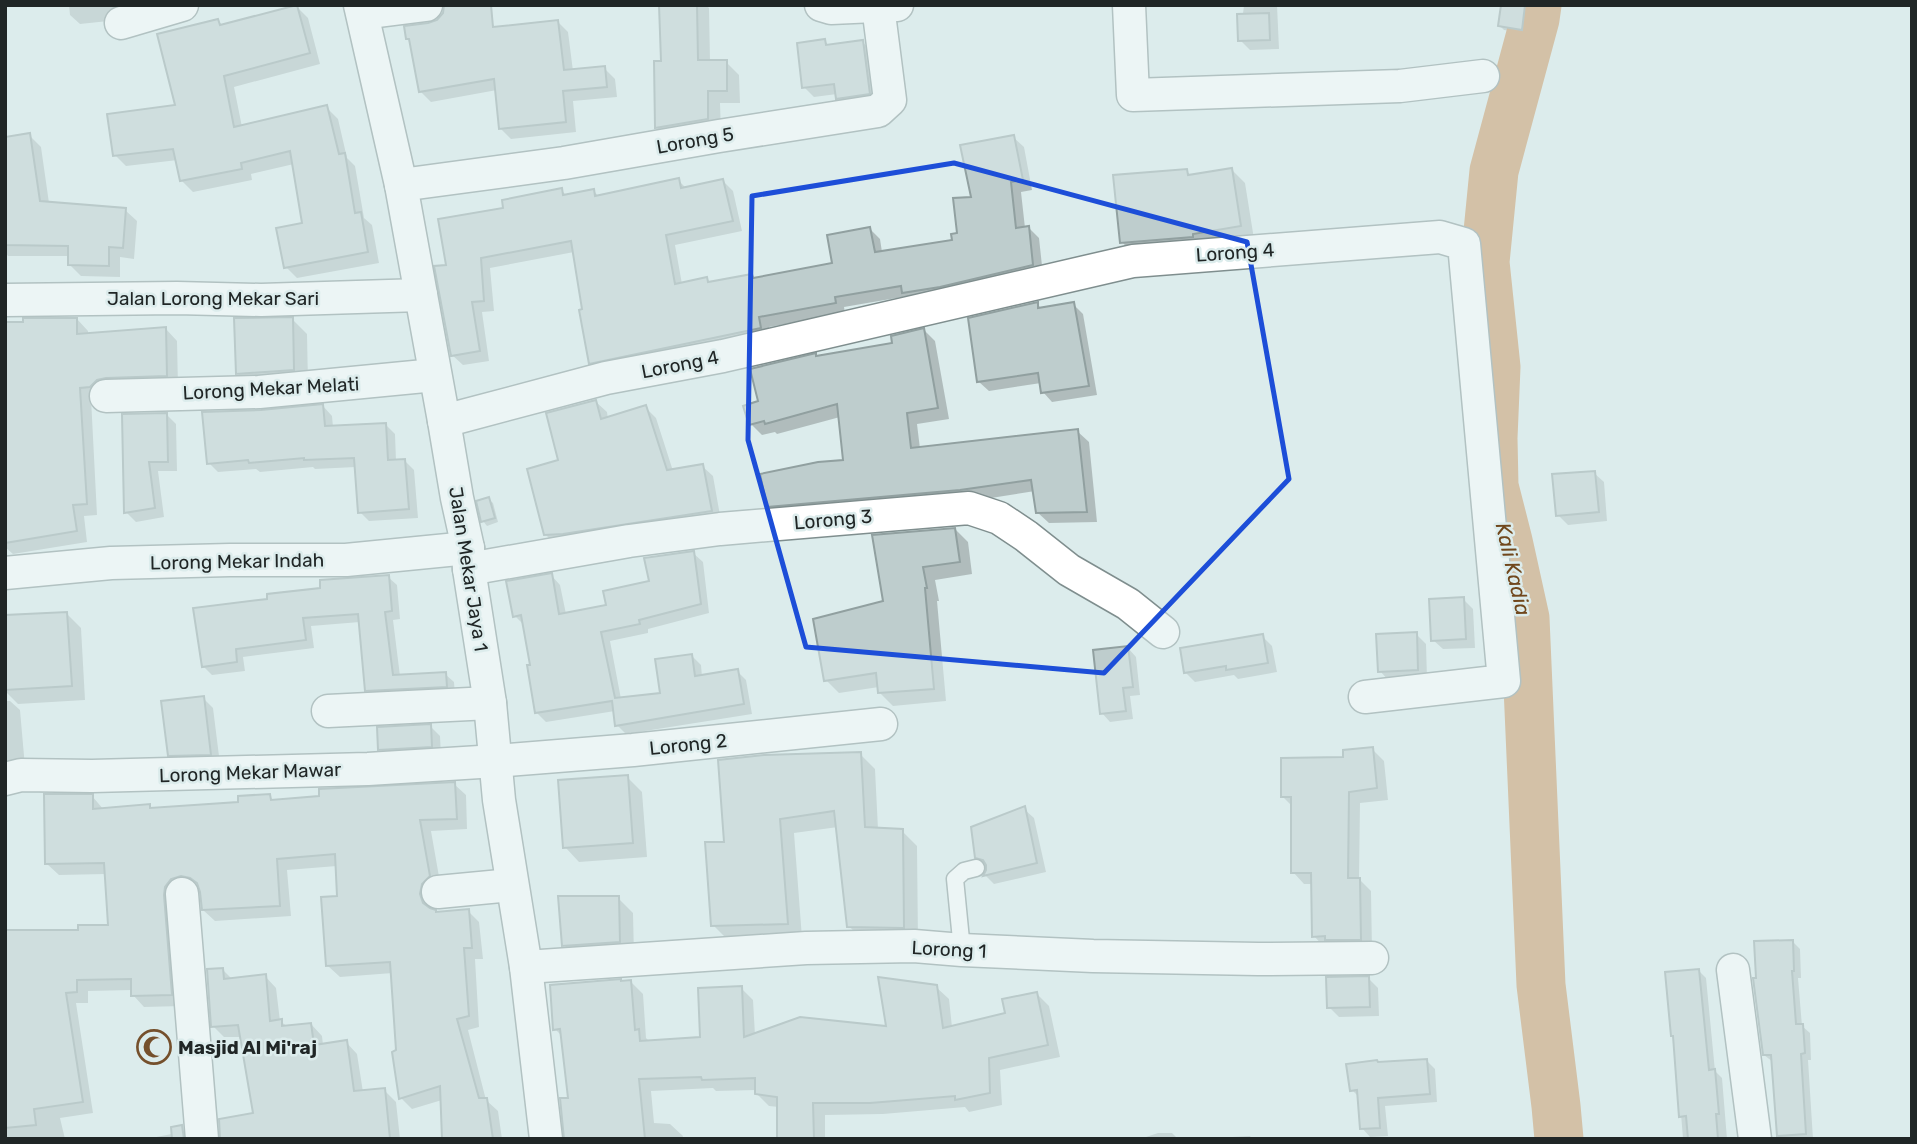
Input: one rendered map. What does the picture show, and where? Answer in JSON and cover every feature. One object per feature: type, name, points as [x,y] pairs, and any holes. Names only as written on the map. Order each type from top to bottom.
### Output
[{"type":"street","points":[[121,23],[182,5]]},
{"type":"street","points":[[362,9],[426,5]]},
{"type":"street","points":[[821,5],[831,8],[898,5]]},
{"type":"street","points":[[1129,5],[1133,95],[1400,86],[1483,76]]},
{"type":"street","name":"Lorong 5","points":[[401,186],[564,163],[878,111],[890,100],[878,6]]},
{"type":"street","name":"Jalan Mekar Jaya 1","points":[[362,9],[401,186],[468,558],[490,703],[499,800],[526,967],[546,1139]]},
{"type":"street","name":"Lorong 4","points":[[444,421],[606,377],[723,356],[1133,261],[1440,237],[1464,244],[1504,681],[1365,696]]},
{"type":"street","name":"Jalan Lorong Mekar Sari","points":[[5,300],[261,300],[421,295]]},
{"type":"street","name":"Lorong Mekar Melati","points":[[106,396],[259,392],[435,375]]},
{"type":"street","name":"Lorong 3","points":[[468,558],[720,529],[969,508],[999,518],[1069,570],[1128,604],[1163,632]]},
{"type":"street","name":"Lorong Mekar Indah","points":[[5,573],[111,563],[468,558]]},
{"type":"street","points":[[328,711],[490,703]]},
{"type":"street","name":"Lorong 2","points":[[496,761],[881,724]]},
{"type":"street","name":"Lorong Mekar Mawar","points":[[5,779],[21,775],[92,776],[368,769],[496,761]]},
{"type":"street","points":[[438,892],[512,885]]},
{"type":"street","points":[[182,894],[202,1139]]},
{"type":"street","name":"Lorong 1","points":[[526,967],[806,948],[914,946],[1107,956],[1372,958]]},
{"type":"street","points":[[1733,970],[1755,1139]]},
{"type":"lane","points":[[962,950],[955,878],[964,871],[976,869]]},
{"type":"highlighted area","points":[[954,163],[1247,242],[1289,479],[1104,673],[806,647],[748,440],[752,196]]},
{"type":"building","points":[[297,5],[310,53],[224,76],[234,127],[327,105],[339,154],[345,153],[355,213],[361,212],[368,252],[284,268],[276,228],[302,223],[290,151],[241,163],[242,169],[180,181],[173,149],[113,156],[107,114],[175,105],[157,34],[218,19],[220,25]]},
{"type":"building","points":[[444,5],[491,5],[493,27],[558,20],[564,70],[605,66],[607,87],[563,91],[566,122],[499,129],[494,79],[419,92],[404,26],[437,20],[443,13]]},
{"type":"building","points":[[659,5],[697,5],[698,60],[727,60],[727,91],[708,91],[708,119],[655,128],[654,61],[661,61]]},
{"type":"building","points":[[1501,5],[1525,5],[1522,30],[1498,26]]},
{"type":"building","points":[[1269,13],[1270,40],[1238,41],[1237,14]]},
{"type":"building","points":[[825,39],[826,45],[863,40],[870,94],[836,99],[834,84],[802,88],[797,43]]},
{"type":"building","points":[[30,133],[40,201],[126,208],[123,248],[109,247],[109,266],[68,265],[68,246],[5,245],[5,137]]},
{"type":"building","points":[[1014,135],[1023,180],[1011,182],[1016,228],[1029,226],[1033,265],[940,287],[902,293],[901,286],[835,297],[836,303],[759,317],[761,328],[589,364],[571,241],[481,258],[484,301],[472,302],[480,351],[451,356],[434,266],[446,265],[438,219],[503,208],[502,200],[562,188],[563,195],[594,189],[595,196],[679,178],[681,188],[723,179],[733,221],[666,235],[675,284],[707,277],[708,282],[752,274],[753,278],[832,263],[827,235],[870,227],[875,252],[952,240],[951,234],[957,233],[953,198],[971,197],[960,145]]},
{"type":"building","points":[[1232,168],[1241,226],[1193,234],[1193,237],[1120,243],[1113,175],[1187,169],[1188,175]]},
{"type":"building","points":[[1038,302],[1038,308],[1074,302],[1089,386],[1041,393],[1038,373],[977,382],[968,318]]},
{"type":"building","points":[[293,317],[294,370],[236,374],[234,318]]},
{"type":"building","points":[[23,318],[77,318],[77,334],[166,327],[167,376],[106,378],[97,380],[90,387],[80,388],[87,504],[73,505],[77,531],[5,543],[5,322],[23,322]]},
{"type":"building","points":[[924,328],[938,408],[907,413],[911,448],[1078,429],[1087,512],[1036,513],[1031,480],[960,490],[767,507],[760,474],[818,462],[843,460],[837,404],[765,424],[764,421],[749,425],[743,406],[758,401],[750,369],[816,353],[816,356],[892,343],[891,336]]},
{"type":"building","points":[[596,400],[601,419],[646,405],[667,470],[703,464],[712,511],[544,535],[527,469],[558,460],[546,413]]},
{"type":"building","points":[[323,404],[325,426],[386,423],[388,460],[405,459],[409,509],[358,513],[354,458],[304,458],[249,463],[248,460],[207,464],[202,412]]},
{"type":"building","points":[[167,413],[168,462],[149,462],[155,508],[124,513],[122,414]]},
{"type":"building","points":[[1595,471],[1599,512],[1556,516],[1552,474]]},
{"type":"building","points":[[489,497],[495,518],[481,522],[476,501]]},
{"type":"building","points":[[955,528],[960,562],[923,567],[934,689],[878,693],[876,673],[824,681],[813,619],[883,601],[872,535]]},
{"type":"building","points":[[694,551],[701,604],[639,620],[640,624],[601,632],[615,698],[660,693],[655,659],[692,654],[695,676],[738,669],[744,704],[615,726],[612,701],[535,713],[521,615],[513,617],[506,581],[552,573],[559,614],[606,605],[603,591],[649,581],[644,558]]},
{"type":"building","points":[[389,575],[392,611],[385,612],[393,675],[446,672],[447,687],[365,691],[358,614],[303,618],[306,640],[236,649],[237,662],[202,667],[193,608],[267,599],[267,594],[320,588],[320,580]]},
{"type":"building","points":[[1464,597],[1466,639],[1431,641],[1429,599]]},
{"type":"building","points":[[67,612],[72,686],[5,690],[5,615]]},
{"type":"building","points":[[1417,632],[1418,670],[1378,672],[1376,634]]},
{"type":"building","points":[[1263,634],[1268,663],[1184,673],[1180,648]]},
{"type":"building","points":[[1128,646],[1133,687],[1123,688],[1126,711],[1100,714],[1093,650]]},
{"type":"building","points":[[204,696],[211,755],[168,756],[161,701]]},
{"type":"building","points":[[431,724],[432,747],[378,750],[377,727]]},
{"type":"building","points":[[1373,747],[1377,788],[1349,792],[1348,878],[1360,878],[1361,940],[1325,940],[1325,936],[1312,937],[1311,873],[1291,873],[1291,797],[1281,797],[1281,758],[1343,757],[1343,750]]},
{"type":"building","points":[[861,752],[865,827],[903,829],[904,928],[847,927],[834,811],[780,819],[788,924],[711,926],[705,842],[724,842],[718,760],[764,755]]},
{"type":"building","points":[[628,775],[633,843],[563,848],[558,780]]},
{"type":"building","points":[[455,782],[457,819],[420,820],[430,876],[422,884],[420,894],[423,903],[436,912],[469,909],[472,948],[464,948],[469,1016],[457,1019],[479,1098],[487,1098],[493,1139],[442,1139],[440,1086],[399,1099],[392,1052],[396,1050],[390,962],[326,966],[321,897],[337,896],[335,854],[277,859],[280,906],[202,910],[197,883],[181,876],[171,879],[165,887],[164,895],[172,995],[131,996],[131,979],[77,980],[77,992],[66,993],[83,1102],[34,1109],[36,1125],[5,1128],[5,930],[78,930],[78,925],[108,925],[104,863],[45,864],[44,794],[93,794],[93,809],[150,804],[150,808],[238,802],[238,796],[270,794],[271,800],[319,796],[319,789]]},
{"type":"building","points":[[1025,806],[1037,863],[983,876],[986,865],[983,860],[975,858],[971,827]]},
{"type":"building","points":[[558,896],[619,896],[620,942],[562,946]]},
{"type":"building","points":[[1793,940],[1792,971],[1796,1024],[1803,1024],[1805,1053],[1801,1054],[1806,1134],[1777,1136],[1771,1055],[1763,1055],[1753,978],[1756,978],[1754,941]]},
{"type":"building","points":[[223,968],[224,979],[266,974],[270,1021],[282,1019],[282,1026],[311,1023],[314,1045],[347,1040],[354,1091],[385,1088],[390,1139],[220,1139],[219,1119],[253,1113],[238,1025],[211,1027],[207,969]]},
{"type":"building","points":[[1699,969],[1709,1070],[1715,1069],[1718,1139],[1688,1139],[1686,1116],[1679,1117],[1665,972]]},
{"type":"building","points":[[1369,976],[1370,1007],[1327,1008],[1326,977]]},
{"type":"building","points":[[878,977],[937,985],[943,1028],[1005,1013],[1002,999],[1037,992],[1048,1045],[989,1058],[990,1093],[955,1100],[955,1096],[870,1103],[813,1103],[814,1139],[777,1139],[777,1097],[755,1094],[755,1078],[702,1080],[701,1077],[639,1079],[645,1139],[564,1139],[560,1098],[568,1098],[560,1029],[553,1030],[550,985],[631,980],[635,1030],[639,1029],[640,1041],[700,1037],[698,988],[742,986],[744,1037],[800,1017],[886,1026]]},
{"type":"building","points":[[1427,1059],[1430,1094],[1378,1098],[1380,1128],[1360,1129],[1357,1090],[1350,1091],[1346,1064]]},
{"type":"building","points":[[182,1125],[184,1139],[172,1139],[171,1127]]},
{"type":"waterway","name":"Kali Kadia","points":[[1537,5],[1494,171],[1485,262],[1496,367],[1494,486],[1525,618],[1541,985],[1559,1139]]},
{"type":"place","name":"Masjid Al Mi'raj","points":[[154,1047]]}]
